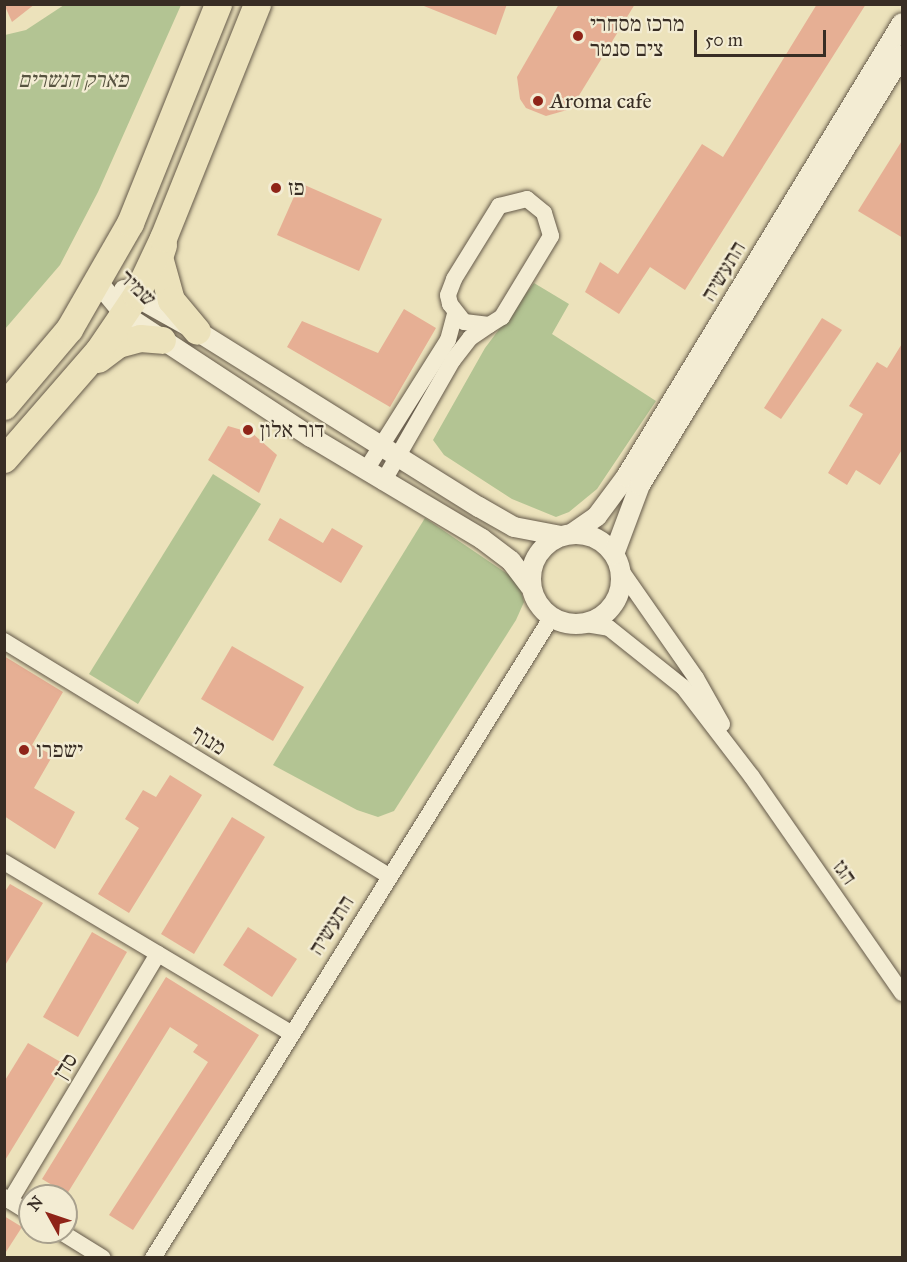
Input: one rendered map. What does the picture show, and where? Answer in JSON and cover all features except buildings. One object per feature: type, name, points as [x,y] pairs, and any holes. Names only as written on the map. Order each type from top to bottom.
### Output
[{"type":"highway","points":[[4,406],[69,329],[130,223],[218,4]]},
{"type":"highway","points":[[4,459],[83,370],[130,305],[171,218],[257,4]]},
{"type":"highway","points":[[171,218],[159,257],[163,275],[171,300],[197,331]]},
{"type":"highway","points":[[83,370],[118,344],[140,338],[162,339]]},
{"type":"street","name":"התעשיה","points":[[567,534],[597,516],[626,477],[903,23]]},
{"type":"street","name":"התעשיה","points":[[617,561],[640,485],[903,55]]},
{"type":"street","points":[[383,482],[400,456],[453,360],[470,338],[502,317],[551,236],[544,213],[527,200],[499,206],[474,246],[448,295],[455,313],[464,321],[489,325]]},
{"type":"street","name":"שמיר","points":[[96,280],[130,305],[162,339],[383,482],[482,539],[511,561],[530,586]]},
{"type":"street","name":"שמיר","points":[[130,305],[197,331],[514,527],[567,534]]},
{"type":"street","points":[[366,471],[448,340],[455,313]]},
{"type":"street","points":[[567,534],[594,537],[617,561],[620,588],[614,604],[601,617],[586,624],[565,624],[551,618],[536,602],[530,586],[533,563],[542,548],[567,534]]},
{"type":"street","name":"הגז","points":[[617,561],[696,678],[752,777]]},
{"type":"street","name":"התעשיה","points":[[153,1257],[551,618]]},
{"type":"street","name":"הגז","points":[[586,624],[609,628],[683,687],[752,777],[903,993]]},
{"type":"street","name":"מנוף","points":[[4,641],[390,877]]},
{"type":"street","points":[[4,862],[292,1034]]},
{"type":"street","name":"סדן","points":[[7,1199],[158,954]]},
{"type":"street","points":[[78,1242],[103,1257]]},
{"type":"green space","name":"פארק הנשרים","points":[[64,5],[181,5],[98,192],[60,265],[5,329],[5,35],[26,30]]},
{"type":"green space","points":[[534,283],[569,304],[552,334],[656,401],[597,489],[569,512],[556,517],[512,499],[444,455],[433,440],[485,348]]},
{"type":"green space","points":[[213,474],[261,504],[138,704],[89,674]]},
{"type":"green space","points":[[425,518],[509,575],[520,587],[524,602],[516,620],[394,811],[378,817],[357,810],[273,765]]},
{"type":"place","name":"מרכז מסחרי צים סנטר","points":[[578,36]]},
{"type":"place","name":"Aroma cafe","points":[[538,101]]},
{"type":"place","name":"פז","points":[[276,188]]},
{"type":"place","name":"דור אלון","points":[[248,430]]},
{"type":"place","name":"ישפרו","points":[[24,750]]}]
